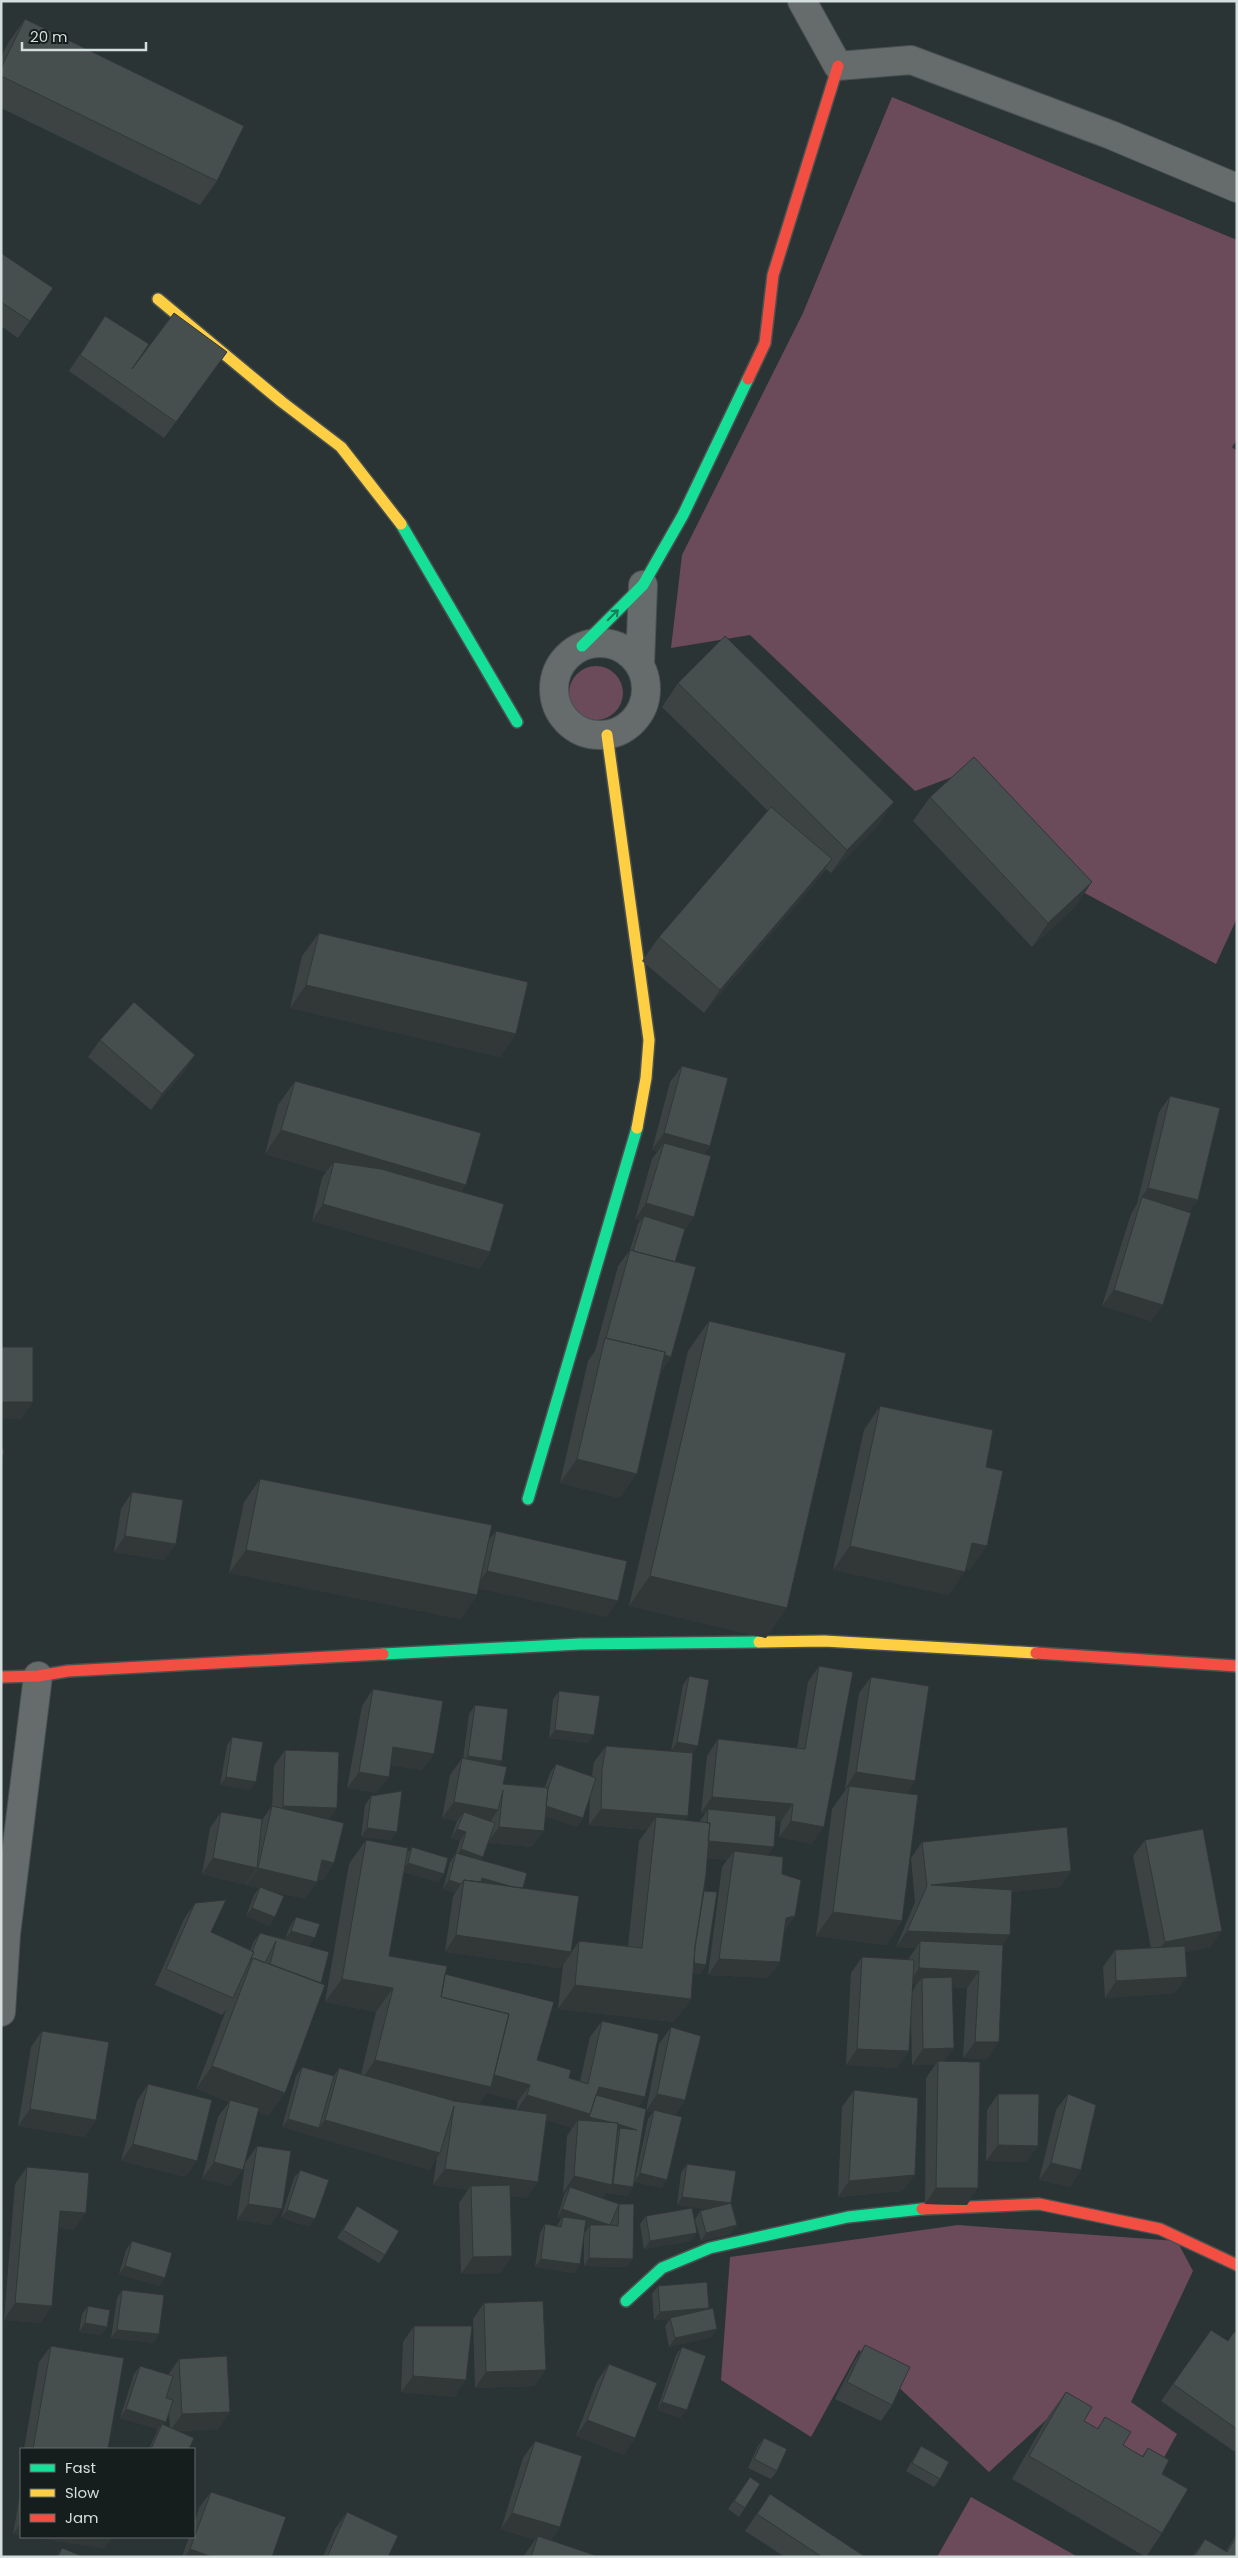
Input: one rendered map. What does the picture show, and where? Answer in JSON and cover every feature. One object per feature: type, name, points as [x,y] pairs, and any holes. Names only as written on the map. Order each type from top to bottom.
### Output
[{"type":"street","points":[[582,646],[598,642],[614,645],[629,652],[640,664],[646,678],[647,693],[643,708],[634,721],[622,730],[607,735],[592,734],[578,729],[565,720],[557,704],[554,691],[555,677],[570,653],[582,646],[643,585],[683,515],[765,343],[774,275],[838,66],[802,1]]},
{"type":"street","points":[[838,66],[911,60],[1110,135],[1237,188]]},
{"type":"street","points":[[158,299],[282,402],[341,447],[400,523],[517,722]]},
{"type":"street","points":[[640,664],[643,585]]},
{"type":"street","points":[[528,1499],[634,1142],[646,1078],[649,1040],[607,735]]},
{"type":"street","points":[[1,1677],[38,1676],[78,1670],[580,1644],[824,1641],[1237,1666]]},
{"type":"street","points":[[1,2012],[6,1934],[38,1676]]},
{"type":"street","points":[[626,2300],[662,2268],[710,2248],[848,2217],[938,2207],[1039,2204],[1160,2229],[1237,2265]]},
{"type":"shaded area","points":[[892,97],[1237,240],[1237,440],[1232,447],[1237,451],[1237,918],[1216,964],[1081,891],[976,768],[915,791],[750,635],[671,648],[682,555],[803,313]]},
{"type":"shaded area","points":[[596,666],[606,668],[615,674],[621,683],[623,693],[621,703],[615,712],[606,718],[596,720],[586,718],[577,712],[571,703],[569,693],[571,683],[577,674],[586,668]]},
{"type":"shaded area","points":[[958,2225],[1177,2241],[1193,2271],[1131,2402],[1177,2434],[1156,2472],[1057,2410],[989,2472],[859,2350],[811,2437],[721,2380],[730,2257]]},
{"type":"shaded area","points":[[971,2497],[1078,2557],[937,2557]]},
{"type":"building","points":[[25,19],[244,126],[217,181],[1,76],[1,68]]},
{"type":"building","points":[[1,253],[53,288],[30,321],[1,302]]},
{"type":"building","points":[[174,313],[227,352],[176,422],[80,355],[105,316],[149,344],[132,369]]},
{"type":"building","points":[[725,636],[894,802],[847,850],[678,683]]},
{"type":"building","points":[[974,757],[1092,882],[1048,923],[930,797]]},
{"type":"building","points":[[771,807],[832,859],[720,990],[659,937]]},
{"type":"building","points":[[319,933],[528,982],[516,1034],[306,985]]},
{"type":"building","points":[[134,1002],[195,1055],[162,1094],[100,1040]]},
{"type":"building","points":[[682,1066],[728,1078],[710,1146],[664,1133]]},
{"type":"building","points":[[295,1081],[481,1133],[466,1185],[281,1130]]},
{"type":"building","points":[[1170,1096],[1220,1108],[1198,1200],[1148,1188]]},
{"type":"building","points":[[664,1143],[711,1156],[694,1217],[646,1203]]},
{"type":"building","points":[[334,1162],[381,1169],[504,1204],[490,1252],[323,1204]]},
{"type":"building","points":[[1142,1197],[1191,1213],[1163,1305],[1114,1290]]},
{"type":"building","points":[[644,1216],[685,1229],[675,1262],[633,1251]]},
{"type":"building","points":[[630,1250],[696,1267],[671,1357],[665,1355],[665,1352],[606,1338]]},
{"type":"building","points":[[709,1321],[846,1353],[787,1608],[650,1576]]},
{"type":"building","points":[[605,1338],[665,1352],[637,1474],[577,1459]]},
{"type":"building","points":[[1,1347],[33,1347],[33,1402],[1,1402]]},
{"type":"building","points":[[880,1406],[993,1430],[986,1467],[1003,1471],[987,1546],[972,1543],[965,1572],[850,1546]]},
{"type":"building","points":[[1,1449],[4,1449],[1,1467]]},
{"type":"building","points":[[260,1479],[492,1525],[477,1595],[246,1550]]},
{"type":"building","points":[[132,1492],[183,1500],[176,1544],[125,1536]]},
{"type":"building","points":[[496,1531],[627,1561],[618,1601],[487,1571]]},
{"type":"building","points":[[819,1666],[853,1672],[824,1827],[791,1821],[793,1804],[712,1797],[718,1739],[805,1749]]},
{"type":"building","points":[[689,1676],[709,1680],[698,1746],[677,1742]]},
{"type":"building","points":[[871,1677],[929,1686],[915,1781],[856,1772]]},
{"type":"building","points":[[373,1689],[443,1701],[434,1754],[393,1747],[389,1777],[359,1772]]},
{"type":"building","points":[[559,1691],[600,1696],[594,1735],[555,1730]]},
{"type":"building","points":[[475,1705],[508,1709],[502,1761],[468,1756]]},
{"type":"building","points":[[232,1737],[263,1742],[256,1782],[226,1777]]},
{"type":"building","points":[[606,1746],[693,1753],[688,1816],[601,1809],[602,1770]]},
{"type":"building","points":[[285,1750],[339,1752],[337,1808],[283,1806]]},
{"type":"building","points":[[462,1758],[507,1767],[503,1784],[548,1788],[544,1831],[499,1827],[503,1790],[498,1810],[454,1802]]},
{"type":"building","points":[[556,1764],[596,1778],[583,1818],[546,1806],[548,1789]]},
{"type":"building","points":[[849,1786],[918,1795],[902,1921],[833,1912]]},
{"type":"building","points":[[402,1791],[397,1832],[367,1828],[371,1796]]},
{"type":"building","points":[[272,1806],[344,1823],[334,1863],[322,1860],[317,1882],[258,1868]]},
{"type":"building","points":[[708,1809],[776,1816],[774,1847],[708,1841],[710,1823],[707,1823]]},
{"type":"building","points":[[221,1812],[262,1819],[257,1868],[213,1858]]},
{"type":"building","points":[[464,1812],[495,1823],[483,1857],[461,1849],[466,1832],[457,1829]]},
{"type":"building","points":[[656,1817],[710,1823],[706,1874],[695,1947],[691,1999],[575,1985],[579,1941],[642,1948]]},
{"type":"building","points":[[1067,1827],[1071,1871],[931,1885],[1012,1890],[1010,1935],[907,1931],[927,1886],[922,1842]]},
{"type":"building","points":[[1203,1829],[1222,1931],[1165,1942],[1145,1840]]},
{"type":"building","points":[[366,1840],[408,1848],[389,1956],[447,1966],[441,1997],[509,2014],[491,2087],[375,2060],[393,1988],[342,1979]]},
{"type":"building","points":[[412,1847],[448,1858],[444,1874],[408,1863]]},
{"type":"building","points":[[734,1851],[783,1857],[782,1874],[801,1880],[795,1916],[786,1918],[780,1962],[719,1959]]},
{"type":"building","points":[[456,1853],[527,1873],[523,1888],[482,1878],[481,1882],[464,1880],[461,1884],[449,1880]]},
{"type":"building","points":[[464,1880],[579,1896],[571,1952],[456,1935]]},
{"type":"building","points":[[260,1887],[284,1896],[275,1917],[252,1908]]},
{"type":"building","points":[[704,1891],[717,1892],[706,1965],[694,1963]]},
{"type":"building","points":[[226,1900],[211,1932],[254,1952],[233,1998],[166,1969],[195,1903]]},
{"type":"building","points":[[296,1917],[320,1924],[315,1938],[291,1931]]},
{"type":"building","points":[[260,1933],[329,1952],[321,1983],[270,1964],[276,1941],[265,1963],[253,1958],[251,1961],[254,1952],[252,1951]]},
{"type":"building","points":[[920,1941],[1003,1945],[999,2042],[975,2042],[979,1971],[919,1968]]},
{"type":"building","points":[[1185,1946],[1187,1977],[1116,1981],[1115,1950]]},
{"type":"building","points":[[862,1957],[914,1960],[909,2051],[857,2049]]},
{"type":"building","points":[[253,1958],[325,1985],[285,2093],[212,2066]]},
{"type":"building","points":[[445,1974],[554,2002],[537,2060],[571,2070],[569,2078],[588,2084],[602,2021],[659,2034],[645,2097],[599,2087],[590,2114],[527,2095],[530,2085],[494,2075],[509,2014],[441,1997]]},
{"type":"building","points":[[952,1977],[954,2048],[923,2049],[922,1978]]},
{"type":"building","points":[[671,2027],[701,2036],[685,2100],[657,2094]]},
{"type":"building","points":[[42,2031],[109,2042],[96,2120],[30,2109]]},
{"type":"building","points":[[938,2061],[980,2062],[978,2188],[936,2188]]},
{"type":"building","points":[[302,2067],[334,2076],[319,2128],[288,2119]]},
{"type":"building","points":[[339,2068],[454,2101],[547,2114],[538,2182],[445,2169],[454,2106],[440,2153],[325,2120]]},
{"type":"building","points":[[148,2084],[212,2100],[197,2161],[133,2144]]},
{"type":"building","points":[[854,2090],[918,2098],[915,2175],[849,2181]]},
{"type":"building","points":[[998,2094],[1039,2094],[1038,2146],[998,2145]]},
{"type":"building","points":[[1068,2094],[1096,2105],[1081,2170],[1051,2163]]},
{"type":"building","points":[[596,2095],[646,2109],[633,2187],[613,2184],[620,2128],[637,2130],[618,2123],[589,2117]]},
{"type":"building","points":[[230,2100],[259,2108],[243,2170],[214,2162]]},
{"type":"building","points":[[654,2110],[682,2117],[667,2180],[640,2173]]},
{"type":"building","points":[[578,2120],[618,2123],[612,2185],[574,2176]]},
{"type":"building","points":[[257,2146],[291,2151],[282,2209],[248,2204]]},
{"type":"building","points":[[687,2164],[736,2171],[731,2203],[682,2197]]},
{"type":"building","points":[[27,2167],[89,2173],[86,2213],[60,2211],[52,2306],[15,2303]]},
{"type":"building","points":[[300,2170],[329,2180],[315,2219],[287,2210]]},
{"type":"building","points":[[510,2185],[512,2256],[473,2257],[471,2186]]},
{"type":"building","points":[[570,2187],[619,2204],[610,2225],[562,2209]]},
{"type":"building","points":[[731,2203],[737,2225],[706,2233],[700,2211]]},
{"type":"building","points":[[619,2204],[634,2204],[633,2259],[589,2258],[590,2225],[618,2226]]},
{"type":"building","points":[[357,2206],[399,2231],[385,2255],[343,2230]]},
{"type":"building","points":[[692,2208],[697,2233],[650,2241],[646,2216]]},
{"type":"building","points":[[563,2217],[586,2220],[580,2264],[541,2259],[545,2224],[561,2227]]},
{"type":"building","points":[[132,2241],[172,2253],[165,2278],[125,2266]]},
{"type":"building","points":[[707,2282],[709,2308],[660,2312],[658,2286]]},
{"type":"building","points":[[122,2290],[164,2295],[159,2334],[117,2330]]},
{"type":"building","points":[[543,2301],[546,2370],[486,2372],[484,2303]]},
{"type":"building","points":[[88,2306],[110,2310],[107,2327],[85,2323]]},
{"type":"building","points":[[713,2308],[717,2329],[675,2338],[670,2318]]},
{"type":"building","points":[[414,2326],[472,2326],[466,2380],[413,2376]]},
{"type":"building","points":[[1211,2330],[1228,2341],[1234,2332],[1237,2333],[1237,2429],[1173,2384]]},
{"type":"building","points":[[865,2345],[910,2367],[892,2405],[847,2382]]},
{"type":"building","points":[[51,2346],[124,2358],[108,2448],[33,2448]]},
{"type":"building","points":[[682,2347],[706,2356],[687,2410],[662,2402]]},
{"type":"building","points":[[227,2356],[230,2412],[182,2414],[179,2359]]},
{"type":"building","points":[[609,2364],[657,2383],[635,2438],[587,2420]]},
{"type":"building","points":[[140,2366],[173,2376],[166,2398],[173,2400],[166,2422],[126,2409]]},
{"type":"building","points":[[1066,2392],[1092,2407],[1084,2421],[1098,2429],[1105,2417],[1131,2432],[1123,2445],[1143,2457],[1148,2448],[1169,2460],[1162,2474],[1188,2489],[1162,2533],[1029,2456]]},
{"type":"building","points":[[162,2424],[194,2438],[189,2448],[151,2448]]},
{"type":"building","points":[[764,2438],[787,2449],[777,2471],[754,2459]]},
{"type":"building","points":[[535,2441],[582,2456],[560,2527],[512,2513]]},
{"type":"building","points":[[921,2446],[949,2462],[940,2479],[912,2463]]},
{"type":"building","points":[[750,2477],[760,2484],[745,2508],[734,2501]]},
{"type":"building","points":[[211,2492],[286,2517],[272,2557],[212,2557],[190,2549]]},
{"type":"building","points":[[770,2494],[864,2557],[822,2557],[757,2514]]},
{"type":"building","points":[[347,2512],[398,2536],[388,2557],[327,2557]]},
{"type":"building","points":[[538,2536],[600,2557],[531,2557]]},
{"type":"building","points":[[1237,2536],[1237,2557],[1194,2557],[1205,2539],[1227,2552]]},
{"type":"building","points":[[62,2548],[84,2557],[58,2557]]},
{"type":"traffic: fast","points":[[582,646],[643,585],[683,515],[748,379]]},
{"type":"traffic: fast","points":[[401,524],[517,722]]},
{"type":"traffic: fast","points":[[528,1499],[637,1128]]},
{"type":"traffic: fast","points":[[383,1654],[580,1644],[759,1642]]},
{"type":"traffic: fast","points":[[626,2301],[662,2268],[710,2248],[848,2217],[922,2209]]},
{"type":"traffic: slow","points":[[158,299],[282,402],[341,447],[401,524]]},
{"type":"traffic: slow","points":[[607,735],[649,1040],[646,1078],[637,1128]]},
{"type":"traffic: slow","points":[[759,1642],[824,1641],[1036,1653]]},
{"type":"traffic: jam","points":[[748,379],[765,343],[773,275],[838,66]]},
{"type":"traffic: jam","points":[[1036,1653],[1237,1666]]},
{"type":"traffic: jam","points":[[1,1677],[38,1676],[68,1671],[383,1654]]},
{"type":"traffic: jam","points":[[922,2209],[1039,2204],[1160,2229],[1237,2265]]}]
